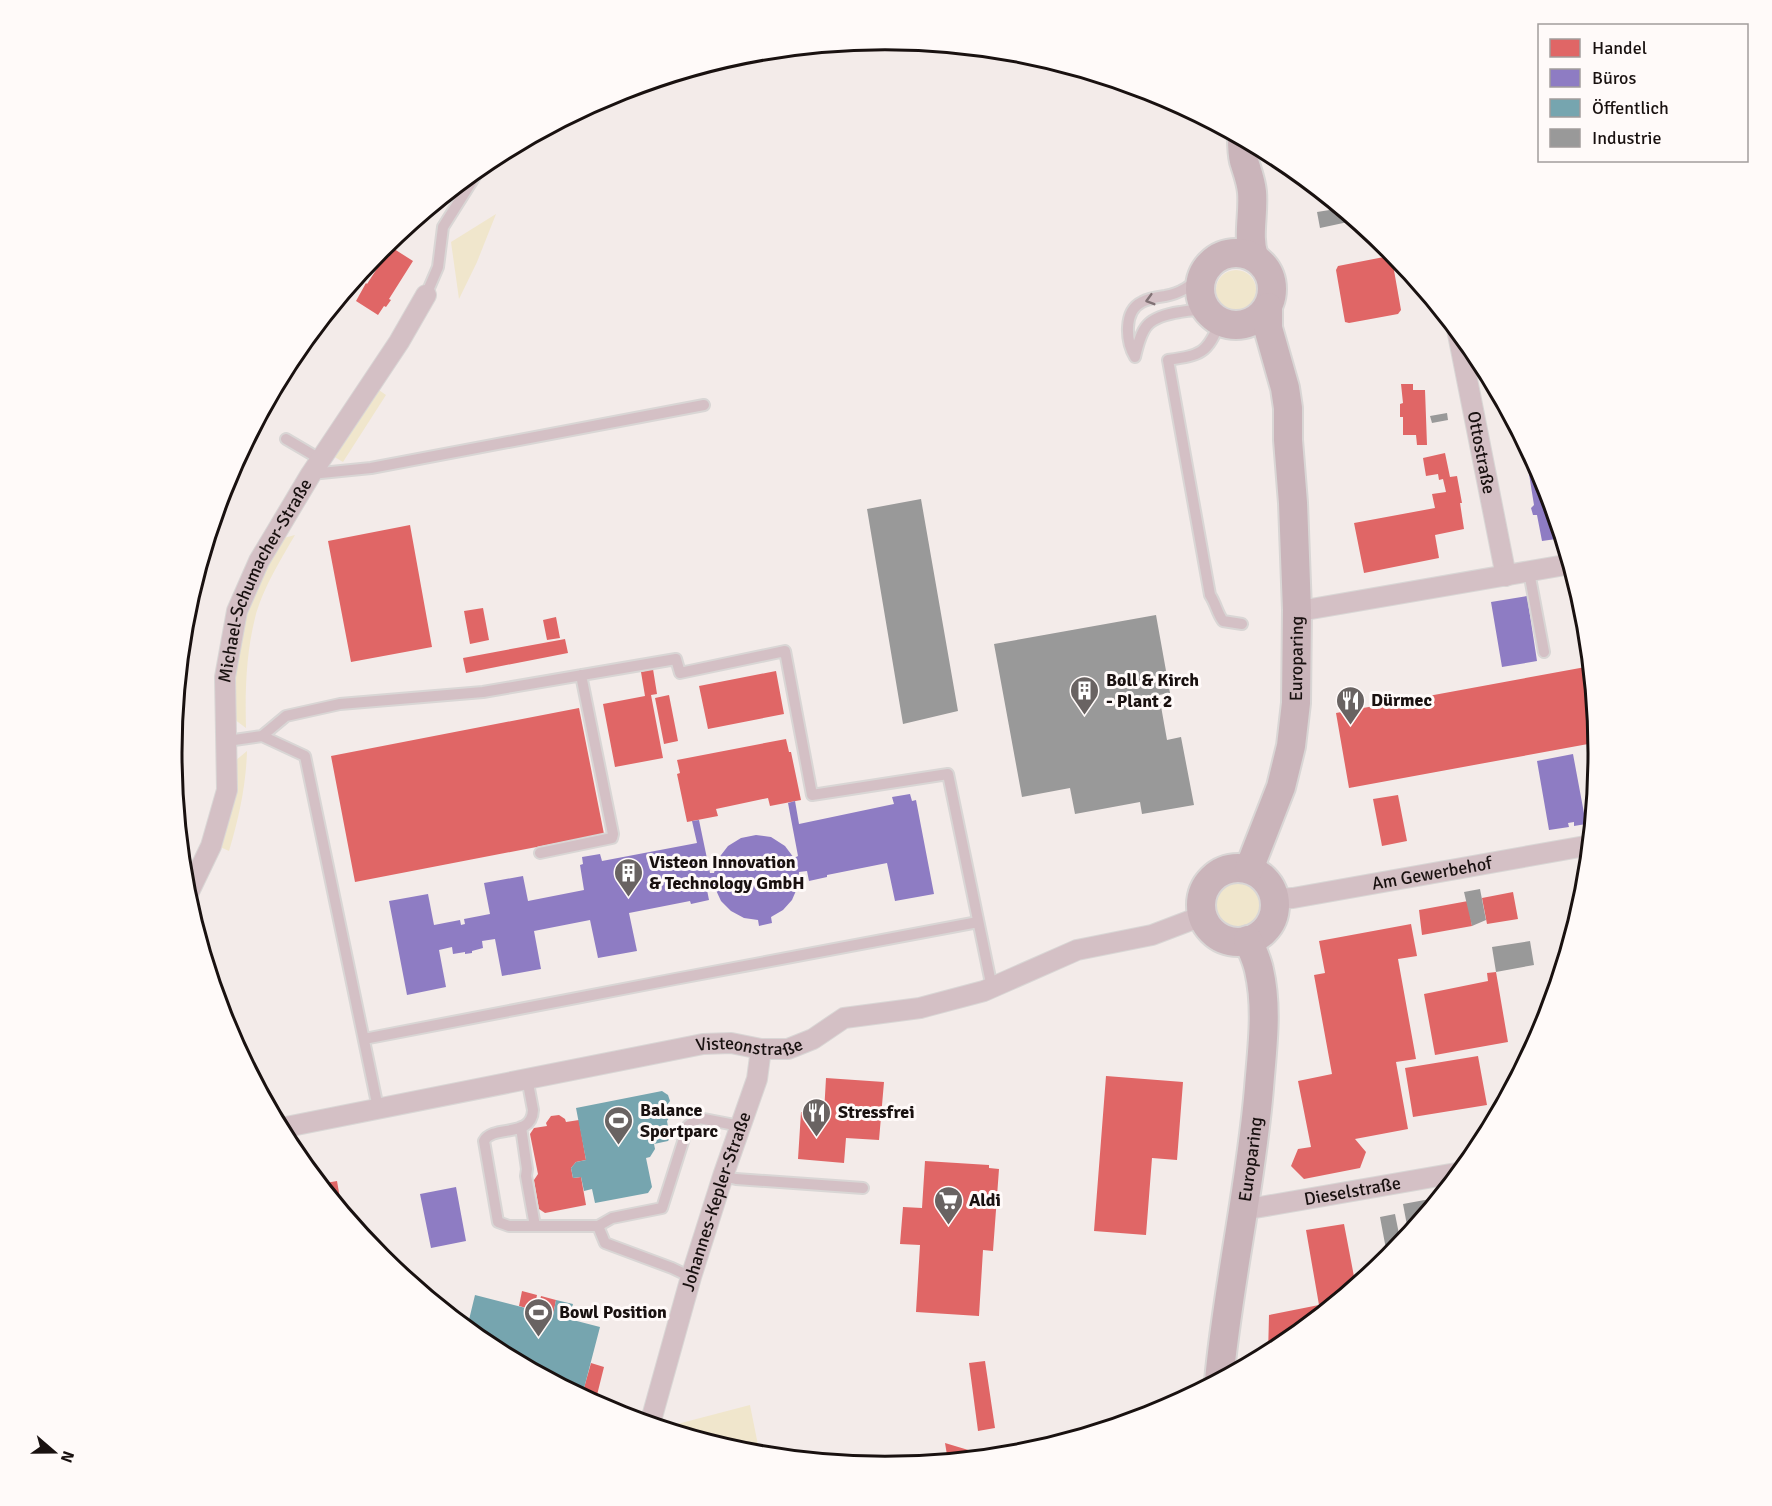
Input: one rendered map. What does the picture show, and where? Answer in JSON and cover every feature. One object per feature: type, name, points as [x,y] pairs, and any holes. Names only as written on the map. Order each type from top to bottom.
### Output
[{"type":"street","name":"Europaring","points":[[1243,148],[1232,233],[1228,247],[1202,275],[1200,294],[1202,302],[1222,320],[1251,340],[1259,352],[1288,440]]},
{"type":"street","name":"Europaring","points":[[1243,148],[1251,180],[1251,248],[1254,257],[1263,264],[1271,278],[1272,292],[1268,307],[1268,328],[1285,387],[1288,408],[1297,610],[1296,703],[1291,746],[1281,787],[1249,869]]},
{"type":"street","points":[[1223,255],[1239,253],[1254,257]]},
{"type":"street","name":"Michael-Schumacher-Straße","points":[[195,880],[211,846],[227,790],[225,677],[237,611],[259,561],[315,466],[399,342],[426,295]]},
{"type":"street","points":[[1222,320],[1254,322],[1268,307]]},
{"type":"street","name":"Ottostraße","points":[[1461,348],[1506,576]]},
{"type":"street","points":[[1297,610],[1564,565]]},
{"type":"street","name":"Am Gewerbehof","points":[[1274,899],[1305,896],[1583,845]]},
{"type":"street","points":[[1232,868],[1249,869],[1258,873],[1266,880],[1274,899],[1274,912],[1269,924],[1260,934],[1248,940],[1234,942],[1220,938],[1209,929],[1202,916],[1200,900],[1206,885],[1217,873],[1232,868]]},
{"type":"street","name":"Visteonstraße","points":[[290,1126],[703,1044],[731,1043],[760,1049],[788,1049],[813,1039],[844,1018],[920,1008],[992,988],[1077,950],[1152,934],[1202,916]]},
{"type":"street","name":"Europaring","points":[[1220,1372],[1223,1337],[1256,1125],[1264,1027],[1264,1000],[1259,969],[1248,940]]},
{"type":"street","name":"Johannes-Kepler-Straße","points":[[652,1416],[691,1277],[757,1078],[760,1049]]},
{"type":"street","name":"Dieselstraße","points":[[1243,1210],[1449,1174]]},
{"type":"lane","points":[[426,295],[438,267],[443,227],[467,188]]},
{"type":"lane","points":[[1202,275],[1187,289],[1139,303],[1129,321],[1129,348],[1135,357],[1143,330],[1161,315],[1200,310],[1222,320],[1206,349],[1197,354],[1168,360],[1210,595],[1223,621],[1242,624]]},
{"type":"lane","points":[[286,440],[315,466],[371,468],[704,405]]},
{"type":"lane","points":[[1529,572],[1544,652]]},
{"type":"lane","points":[[227,741],[262,736],[286,716],[340,704],[483,692],[676,659],[680,673],[784,651],[812,795],[948,774],[992,988]]},
{"type":"lane","points":[[540,853],[612,838],[613,834],[581,675]]},
{"type":"lane","points":[[262,736],[305,756],[378,1108]]},
{"type":"lane","points":[[364,1039],[978,922]]},
{"type":"lane","points":[[527,1078],[533,1115],[521,1128],[491,1134],[484,1141],[498,1222],[509,1226],[598,1226],[612,1218],[662,1208],[688,1126],[699,1118],[740,1126]]},
{"type":"lane","points":[[521,1128],[526,1176],[535,1226]]},
{"type":"lane","points":[[723,1176],[736,1179],[863,1188]]},
{"type":"lane","points":[[598,1226],[605,1243],[691,1277]]},
{"type":"shaded area","points":[[840,51],[932,51],[1023,63],[1068,73],[1155,103],[1197,122],[1277,168],[1314,195],[1350,224],[1415,289],[1471,362],[1495,401],[1536,484],[1552,527],[1566,571],[1583,661],[1588,707],[1588,799],[1576,890],[1566,935],[1536,1022],[1517,1064],[1471,1144],[1444,1181],[1415,1217],[1350,1282],[1277,1338],[1238,1362],[1155,1403],[1112,1419],[1068,1433],[978,1450],[932,1455],[840,1455],[749,1443],[704,1433],[617,1403],[575,1384],[495,1338],[458,1311],[422,1282],[357,1217],[301,1144],[277,1105],[236,1022],[220,979],[206,935],[189,845],[182,753],[184,707],[196,616],[206,571],[236,484],[255,442],[301,362],[328,325],[357,289],[422,224],[495,168],[534,144],[617,103],[660,87],[704,73],[794,56]]},
{"type":"shaded area","points":[[496,214],[477,262],[459,299],[451,242]]},
{"type":"shaded area","points":[[1236,270],[1244,271],[1250,276],[1255,282],[1255,298],[1250,304],[1244,309],[1236,310],[1228,309],[1222,304],[1217,298],[1216,290],[1217,282],[1222,276],[1228,271]]},
{"type":"shaded area","points":[[376,388],[386,395],[343,462],[333,456]]},
{"type":"shaded area","points":[[295,535],[267,586],[255,618],[247,673],[246,728],[234,719],[233,681],[240,630],[262,571],[280,539]]},
{"type":"shaded area","points":[[247,751],[241,801],[229,851],[218,846],[235,761]]},
{"type":"shaded area","points":[[1232,881],[1242,881],[1254,888],[1261,900],[1261,910],[1254,922],[1242,929],[1232,929],[1217,918],[1213,910],[1213,900],[1224,885]]},
{"type":"shaded area","points":[[750,1405],[758,1444],[704,1433],[676,1424]]},
{"type":"building: Handel","points":[[395,250],[413,261],[389,299],[391,300],[378,315],[356,301],[377,268]]},
{"type":"building: Handel","points":[[1384,257],[1393,267],[1401,310],[1398,314],[1345,322],[1336,270],[1338,266]]},
{"type":"building: Handel","points":[[1401,384],[1413,384],[1413,390],[1425,390],[1427,445],[1417,445],[1416,435],[1403,435],[1403,417],[1400,417],[1400,404],[1403,403]]},
{"type":"building: Handel","points":[[1445,453],[1450,477],[1457,476],[1464,529],[1435,535],[1439,558],[1364,573],[1354,523],[1435,508],[1432,494],[1446,492],[1443,479],[1439,480],[1438,474],[1426,476],[1423,458]]},
{"type":"building: Handel","points":[[410,525],[432,647],[351,662],[328,541]]},
{"type":"building: Handel","points":[[483,608],[489,640],[470,644],[464,611]]},
{"type":"building: Handel","points":[[556,617],[560,638],[547,640],[543,620]]},
{"type":"building: Handel","points":[[565,639],[568,653],[466,673],[463,658]]},
{"type":"building: Handel","points":[[1584,667],[1589,744],[1349,788],[1336,713]]},
{"type":"building: Handel","points":[[653,669],[657,694],[651,695],[663,758],[615,767],[603,704],[645,696],[641,672]]},
{"type":"building: Handel","points":[[776,671],[784,714],[708,729],[699,686]]},
{"type":"building: Handel","points":[[669,695],[678,741],[664,744],[655,698]]},
{"type":"building: Handel","points":[[579,708],[604,834],[355,882],[331,756]]},
{"type":"building: Handel","points":[[786,739],[801,800],[770,806],[768,798],[716,809],[718,816],[687,822],[677,774],[680,773],[677,760]]},
{"type":"building: Handel","points":[[1398,795],[1407,841],[1382,846],[1373,799]]},
{"type":"building: Handel","points":[[1513,892],[1518,919],[1487,924],[1482,898]]},
{"type":"building: Handel","points":[[1468,901],[1472,926],[1422,935],[1419,910]]},
{"type":"building: Handel","points":[[1411,924],[1417,956],[1398,959],[1416,1059],[1396,1062],[1408,1129],[1355,1139],[1366,1152],[1360,1168],[1304,1179],[1291,1166],[1298,1149],[1311,1147],[1298,1081],[1332,1074],[1314,975],[1325,973],[1319,941]]},
{"type":"building: Handel","points":[[1496,972],[1508,1042],[1435,1055],[1424,994],[1488,981],[1487,973]]},
{"type":"building: Handel","points":[[1478,1056],[1487,1105],[1413,1117],[1405,1068]]},
{"type":"building: Handel","points":[[1106,1076],[1183,1082],[1177,1160],[1152,1158],[1146,1235],[1094,1231]]},
{"type":"building: Handel","points":[[826,1078],[884,1082],[879,1140],[846,1138],[844,1163],[798,1159],[801,1112],[824,1113]]},
{"type":"building: Handel","points":[[559,1115],[566,1122],[579,1120],[586,1160],[576,1162],[571,1168],[573,1178],[581,1177],[586,1205],[545,1213],[539,1209],[534,1180],[538,1174],[530,1134],[534,1128],[547,1126],[546,1123],[551,1116]]},
{"type":"building: Handel","name":"Aldi","points":[[925,1161],[989,1165],[989,1168],[999,1169],[993,1251],[983,1250],[979,1316],[916,1312],[920,1245],[900,1244],[903,1207],[922,1208]]},
{"type":"building: Handel","points":[[337,1181],[339,1195],[329,1182]]},
{"type":"building: Handel","points":[[1344,1224],[1354,1278],[1314,1311],[1268,1343],[1269,1315],[1319,1305],[1306,1230]]},
{"type":"building: Handel","points":[[522,1291],[537,1295],[534,1310],[519,1306]]},
{"type":"building: Handel","points":[[541,1296],[556,1300],[553,1315],[538,1310]]},
{"type":"building: Handel","points":[[985,1361],[995,1428],[978,1431],[969,1363]]},
{"type":"building: Handel","points":[[591,1363],[604,1367],[597,1394],[584,1388]]},
{"type":"building: Handel","points":[[945,1443],[971,1451],[947,1453]]},
{"type":"building: Büros","points":[[1528,468],[1556,539],[1542,541],[1537,515],[1533,515],[1531,508],[1534,505]]},
{"type":"building: Büros","points":[[1527,596],[1537,661],[1502,667],[1491,602]]},
{"type":"building: Büros","points":[[1573,754],[1585,824],[1574,826],[1574,822],[1568,823],[1569,827],[1549,830],[1537,761]]},
{"type":"building: Büros","name":"Visteon Innovation & Technology GmbH","points":[[910,794],[912,801],[916,800],[934,894],[895,901],[887,863],[809,881],[807,871],[799,872],[798,886],[792,900],[783,910],[771,917],[772,923],[759,926],[758,920],[744,918],[731,911],[721,901],[715,888],[707,890],[709,900],[691,904],[690,901],[629,913],[637,951],[598,958],[590,920],[534,931],[541,969],[502,976],[495,939],[482,941],[483,948],[472,951],[472,953],[453,954],[452,947],[439,950],[446,987],[407,995],[389,901],[428,894],[434,925],[460,920],[461,925],[465,924],[464,919],[490,914],[484,883],[523,876],[528,901],[584,890],[580,865],[583,864],[582,857],[600,854],[602,861],[697,843],[692,821],[699,820],[710,873],[714,873],[718,859],[728,846],[741,838],[756,835],[771,837],[785,846],[794,858],[798,856],[788,803],[795,801],[799,824],[894,804],[892,797]]},
{"type":"building: Büros","points":[[456,1187],[466,1241],[431,1248],[420,1194]]},
{"type":"building: Öffentlich","name":"Balance Sportparc","points":[[662,1091],[668,1095],[670,1101],[667,1105],[669,1118],[667,1121],[670,1138],[668,1141],[654,1144],[655,1149],[650,1157],[646,1158],[652,1187],[648,1193],[595,1203],[592,1189],[584,1191],[581,1177],[573,1178],[571,1168],[576,1162],[586,1160],[576,1108]]},
{"type":"building: Öffentlich","name":"Bowl Position","points":[[475,1295],[553,1315],[556,1300],[573,1304],[569,1319],[600,1327],[584,1388],[534,1362],[469,1319]]},
{"type":"building: Industrie","points":[[1332,210],[1348,222],[1320,228],[1317,212]]},
{"type":"building: Industrie","points":[[1447,413],[1448,420],[1432,423],[1430,416]]},
{"type":"building: Industrie","points":[[921,499],[958,711],[903,724],[867,509]]},
{"type":"building: Industrie","name":"Boll & Kirch - Plant 2","points":[[1156,615],[1170,693],[1159,695],[1167,740],[1181,737],[1194,805],[1142,814],[1140,802],[1075,814],[1070,788],[1022,797],[994,644]]},
{"type":"building: Industrie","points":[[1480,889],[1486,920],[1472,926],[1464,892]]},
{"type":"building: Industrie","points":[[1530,941],[1534,965],[1496,972],[1492,947]]},
{"type":"building: Industrie","points":[[1429,1199],[1407,1225],[1403,1204]]},
{"type":"building: Industrie","points":[[1395,1214],[1399,1234],[1386,1247],[1380,1217]]},
{"type":"place","name":"Boll & Kirch - Plant 2","points":[[1085,716]]},
{"type":"place","name":"Dürmec","points":[[1350,726]]},
{"type":"place","name":"Visteon Innovation & Technology GmbH","points":[[628,898]]},
{"type":"place","name":"Stressfrei","points":[[817,1138]]},
{"type":"place","name":"Balance Sportparc","points":[[619,1146]]},
{"type":"place","name":"Aldi","points":[[948,1226]]},
{"type":"place","name":"Bowl Position","points":[[538,1338]]}]
